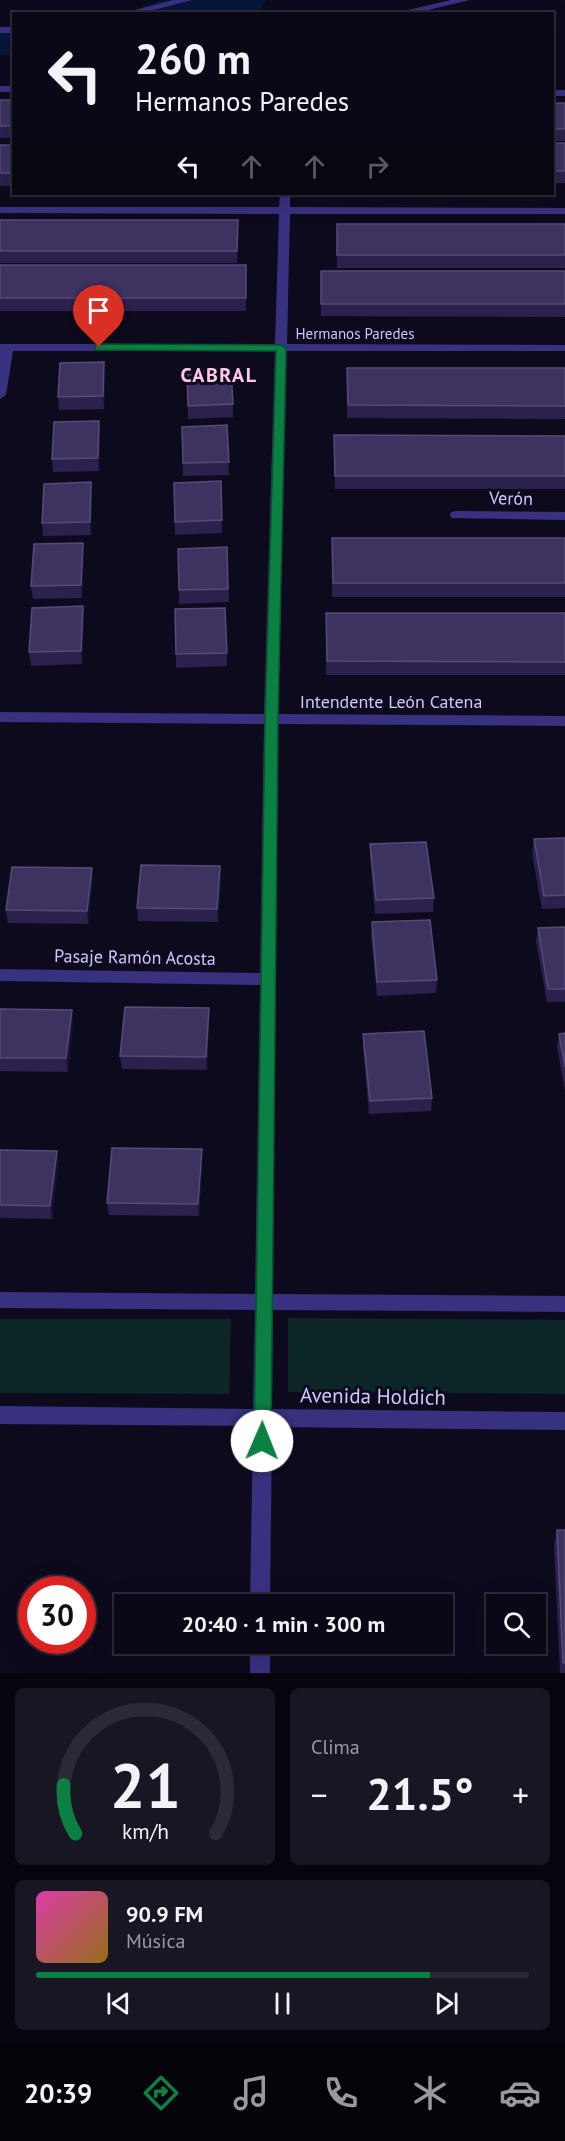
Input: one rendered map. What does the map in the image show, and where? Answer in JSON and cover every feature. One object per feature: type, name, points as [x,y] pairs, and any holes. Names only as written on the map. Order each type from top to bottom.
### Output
[{"type":"street","points":[[132,12],[188,0]]},
{"type":"street","points":[[405,12],[465,0]]},
{"type":"street","points":[[260,1594],[266,1302],[272,719],[285,195]]},
{"type":"street","points":[[0,210],[565,211]]},
{"type":"street","points":[[0,395],[4,347]]},
{"type":"street","name":"Hermanos Paredes","points":[[4,347],[565,348]]},
{"type":"street","name":"Verón","points":[[456,515],[565,516]]},
{"type":"street","name":"Intendente León Catena","points":[[0,717],[565,721]]},
{"type":"street","name":"Pasaje Ramón Acosta","points":[[0,975],[269,979]]},
{"type":"street","points":[[0,1300],[565,1304]]},
{"type":"street","name":"Avenida Holdich","points":[[0,1415],[565,1420]]},
{"type":"street","points":[[260,1654],[260,1673]]},
{"type":"green space","points":[[288,1318],[565,1320],[565,1394],[288,1392]]},
{"type":"green space","points":[[0,1319],[231,1319],[229,1394],[0,1393]]},
{"type":"building","points":[[0,100],[12,100],[12,126],[0,126]]},
{"type":"building","points":[[554,103],[565,103],[565,129],[554,129]]},
{"type":"building","points":[[554,143],[565,143],[565,171],[554,171]]},
{"type":"building","points":[[0,145],[12,145],[12,173],[0,173]]},
{"type":"building","points":[[0,220],[238,220],[237,251],[0,251]]},
{"type":"building","points":[[337,224],[565,224],[565,255],[337,255]]},
{"type":"building","points":[[0,265],[246,265],[246,298],[0,298]]},
{"type":"building","points":[[321,271],[565,271],[565,304],[321,304]]},
{"type":"building","points":[[104,362],[103,396],[58,397],[60,363]]},
{"type":"building","points":[[347,368],[565,368],[565,406],[348,405]]},
{"type":"building","points":[[231,370],[233,404],[188,406],[187,371]]},
{"type":"building","points":[[99,421],[98,458],[52,459],[54,422]]},
{"type":"building","points":[[227,425],[229,462],[183,463],[182,427]]},
{"type":"building","points":[[334,435],[565,436],[565,476],[335,476]]},
{"type":"building","points":[[221,481],[222,520],[175,522],[174,483]]},
{"type":"building","points":[[91,482],[90,522],[42,523],[44,484]]},
{"type":"building","points":[[332,538],[565,538],[565,583],[333,583]]},
{"type":"building","points":[[83,543],[81,585],[31,586],[34,544]]},
{"type":"building","points":[[227,547],[228,589],[179,590],[178,549]]},
{"type":"building","points":[[83,606],[81,651],[29,652],[32,608]]},
{"type":"building","points":[[225,608],[227,653],[176,654],[175,609]]},
{"type":"building","points":[[326,613],[565,613],[565,662],[327,661]]},
{"type":"building","points":[[565,838],[565,895],[544,896],[534,839]]},
{"type":"building","points":[[426,842],[434,898],[376,900],[370,844]]},
{"type":"building","points":[[141,865],[220,866],[217,909],[137,908]]},
{"type":"building","points":[[12,867],[92,868],[87,911],[6,910]]},
{"type":"building","points":[[430,920],[437,980],[377,982],[372,922]]},
{"type":"building","points":[[565,927],[565,989],[548,989],[538,928]]},
{"type":"building","points":[[125,1007],[209,1008],[206,1057],[120,1056]]},
{"type":"building","points":[[0,1009],[72,1010],[66,1058],[0,1058]]},
{"type":"building","points":[[424,1031],[432,1098],[370,1101],[363,1034]]},
{"type":"building","points":[[565,1033],[565,1067],[559,1034]]},
{"type":"building","points":[[112,1148],[202,1149],[198,1204],[107,1203]]},
{"type":"building","points":[[0,1150],[57,1151],[50,1206],[0,1205]]},
{"type":"building","points":[[557,1530],[565,1530],[565,1663],[563,1663]]},
{"type":"waterway","points":[[171,12],[245,0]]},
{"type":"waterway","points":[[0,42],[12,41]]},
{"type":"district","name":"CABRAL","points":[[219,375]]},
{"type":"route","points":[[99,347],[281,348],[272,719],[266,1302],[262,1441]]}]
